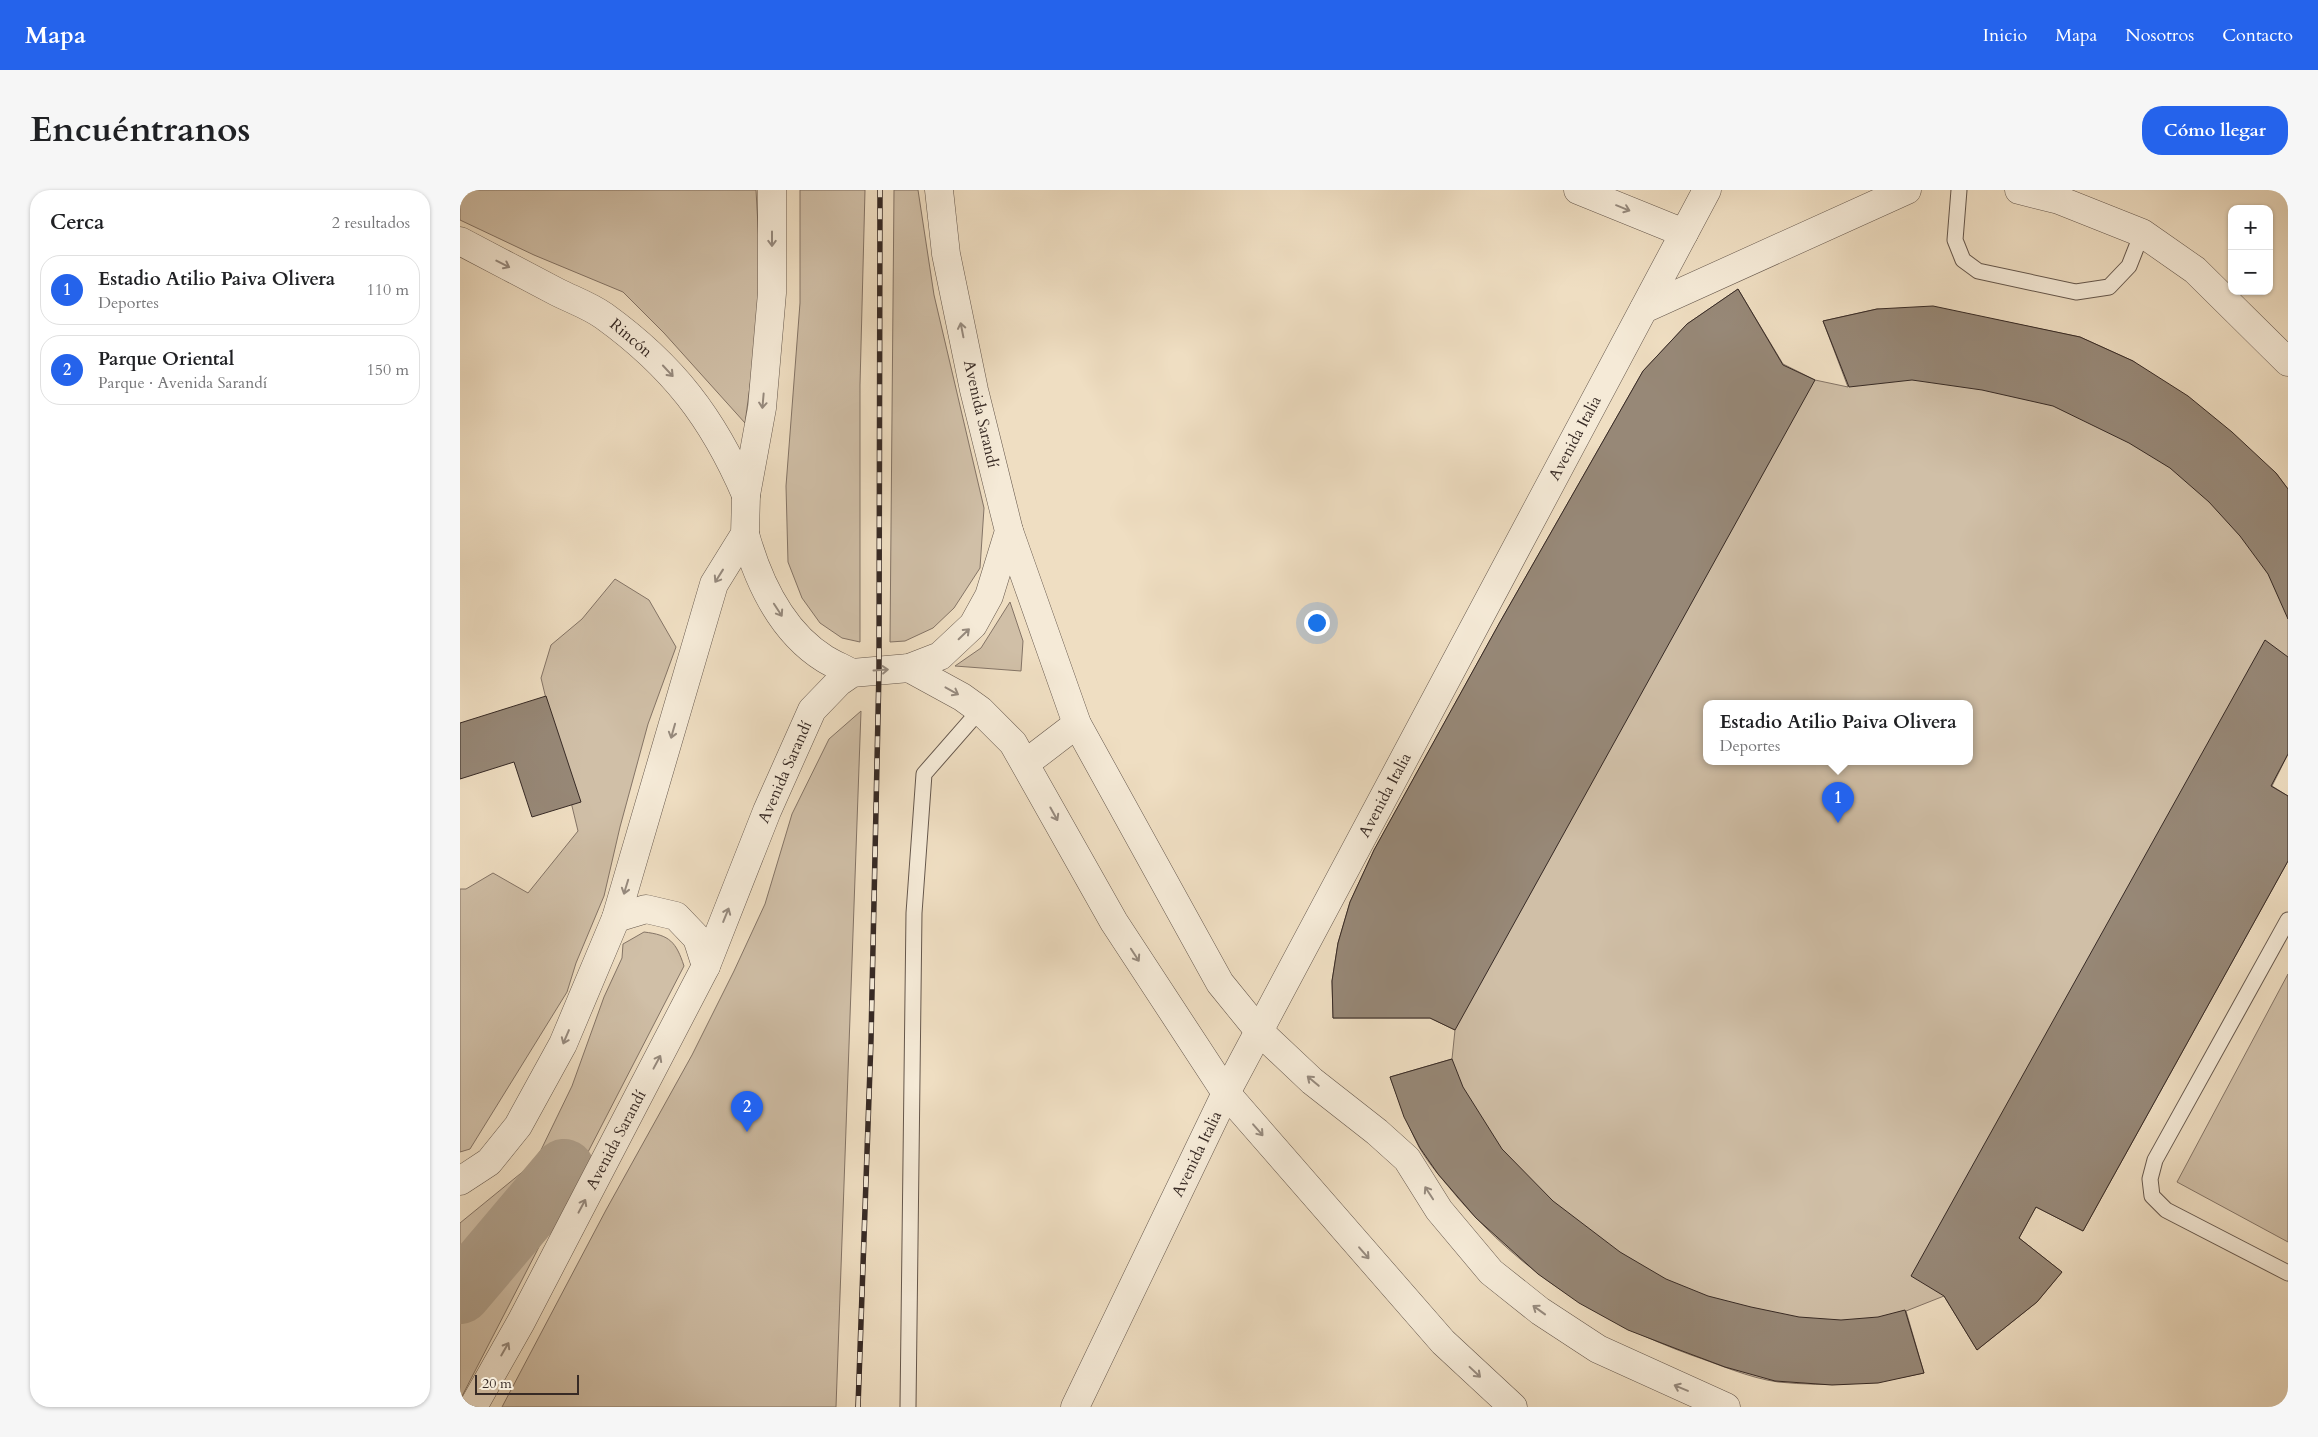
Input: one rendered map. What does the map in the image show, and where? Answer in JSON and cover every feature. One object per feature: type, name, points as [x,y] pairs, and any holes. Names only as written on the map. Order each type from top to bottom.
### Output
[{"type":"street","points":[[772,190],[772,293],[762,408],[746,495],[745,534],[753,561],[764,586],[792,629],[824,659],[852,673],[909,668],[940,656],[973,625],[988,596],[1009,531]]},
{"type":"street","name":"Avenida Sarandí","points":[[939,190],[946,254],[974,390],[1009,531],[1077,724],[1220,983],[1259,1031],[1312,1081],[1377,1132],[1407,1159],[1440,1210],[1485,1265],[1540,1311],[1598,1349],[1726,1407]]},
{"type":"street","points":[[1578,190],[1684,233]]},
{"type":"street","name":"Avenida Italia","points":[[1075,1407],[1226,1094],[1707,190]]},
{"type":"street","points":[[1644,309],[1906,190]]},
{"type":"street","points":[[2019,190],[2059,200],[2142,233],[2195,270],[2288,362]]},
{"type":"street","name":"Rincón","points":[[460,241],[604,316],[661,364],[686,391],[708,421],[729,457],[746,495]]},
{"type":"street","points":[[460,1181],[489,1162],[518,1126],[563,1044],[616,918],[714,584],[745,534]]},
{"type":"street","points":[[909,668],[962,697],[980,710],[1013,743],[1114,922],[1226,1094],[1443,1342],[1512,1407]]},
{"type":"street","name":"Avenida Sarandí","points":[[473,1407],[521,1322],[706,966],[767,811],[812,710],[839,682],[852,673]]},
{"type":"street","points":[[1026,763],[1077,724]]},
{"type":"street","points":[[616,918],[646,909],[676,916],[697,938],[706,966]]},
{"type":"lane","points":[[1959,190],[1955,240],[1963,260],[1978,271],[2076,292],[2109,287],[2129,266],[2142,233]]},
{"type":"lane","points":[[908,1407],[914,913],[924,774],[980,710]]},
{"type":"lane","points":[[2288,920],[2155,1160],[2150,1179],[2152,1196],[2166,1210],[2288,1273]]},
{"type":"shaded area","points":[[460,190],[756,190],[762,297],[745,423],[664,333],[623,292],[534,255],[460,220]]},
{"type":"shaded area","points":[[800,190],[865,190],[860,385],[860,642],[842,638],[820,623],[802,598],[788,562],[786,486],[800,303]]},
{"type":"shaded area","points":[[894,190],[918,190],[934,295],[984,508],[980,568],[954,608],[933,628],[905,641],[890,642]]},
{"type":"shaded area","points":[[1738,289],[1783,364],[1815,380],[1848,387],[1823,321],[1877,309],[1997,320],[2080,337],[2133,361],[2276,473],[2288,489],[2288,754],[2272,786],[2288,796],[2288,861],[2083,1231],[2036,1207],[2019,1238],[2062,1272],[2037,1302],[1977,1350],[1944,1296],[1906,1311],[1924,1373],[1851,1384],[1797,1384],[1767,1380],[1657,1342],[1624,1327],[1564,1292],[1509,1249],[1458,1198],[1423,1154],[1403,1112],[1390,1077],[1452,1059],[1455,1030],[1430,1018],[1333,1018],[1332,981],[1338,943],[1350,902],[1374,850],[1500,622],[1643,371],[1687,324]]},
{"type":"shaded area","points":[[615,579],[649,600],[676,647],[648,724],[620,827],[604,896],[576,963],[567,992],[470,1149],[460,1152],[460,889],[466,889],[493,873],[528,893],[578,831],[541,678],[551,645],[582,619]]},
{"type":"shaded area","points":[[1010,602],[1023,641],[1021,671],[955,666],[981,648]]},
{"type":"shaded area","points":[[861,711],[836,1407],[502,1407],[606,1210],[692,1055],[734,971],[765,904],[792,814],[829,739]]},
{"type":"shaded area","points":[[644,932],[660,935],[671,941],[675,945],[684,966],[460,1400],[460,1223],[531,1165],[541,1150],[572,1086],[604,997],[622,958],[623,944]]},
{"type":"shaded area","points":[[2288,974],[2288,1242],[2177,1182]]},
{"type":"building","points":[[1738,289],[1783,365],[1815,380],[1455,1030],[1430,1018],[1333,1018],[1332,981],[1338,943],[1350,902],[1374,850],[1500,622],[1643,371],[1687,324]]},
{"type":"building","points":[[1933,306],[2080,337],[2133,361],[2188,396],[2232,432],[2276,473],[2288,489],[2288,619],[2268,574],[2240,536],[2209,502],[2170,468],[2129,443],[2053,406],[1982,390],[1912,380],[1849,387],[1823,321],[1877,309]]},
{"type":"building","points":[[2265,640],[2288,657],[2288,754],[2271,786],[2288,796],[2288,861],[2083,1231],[2036,1207],[2019,1238],[2062,1272],[2037,1302],[1977,1350],[1944,1296],[1911,1276]]},
{"type":"building","points":[[546,696],[581,802],[532,817],[514,762],[460,779],[460,723]]},
{"type":"building","points":[[1452,1059],[1463,1087],[1502,1149],[1553,1201],[1620,1252],[1666,1279],[1708,1296],[1799,1317],[1841,1320],[1878,1317],[1905,1310],[1924,1373],[1878,1383],[1832,1385],[1775,1381],[1725,1367],[1628,1330],[1579,1303],[1538,1274],[1476,1218],[1438,1174],[1420,1148],[1404,1117],[1390,1077]]},
{"type":"waterway","points":[[460,1293],[564,1170]]},
{"type":"railway","points":[[858,1407],[871,1040],[879,670],[880,190]]},
{"type":"place","name":"Estadio Atilio Paiva Olivera","points":[[1838,823]]},
{"type":"place","name":"Parque Oriental","points":[[747,1132]]}]
